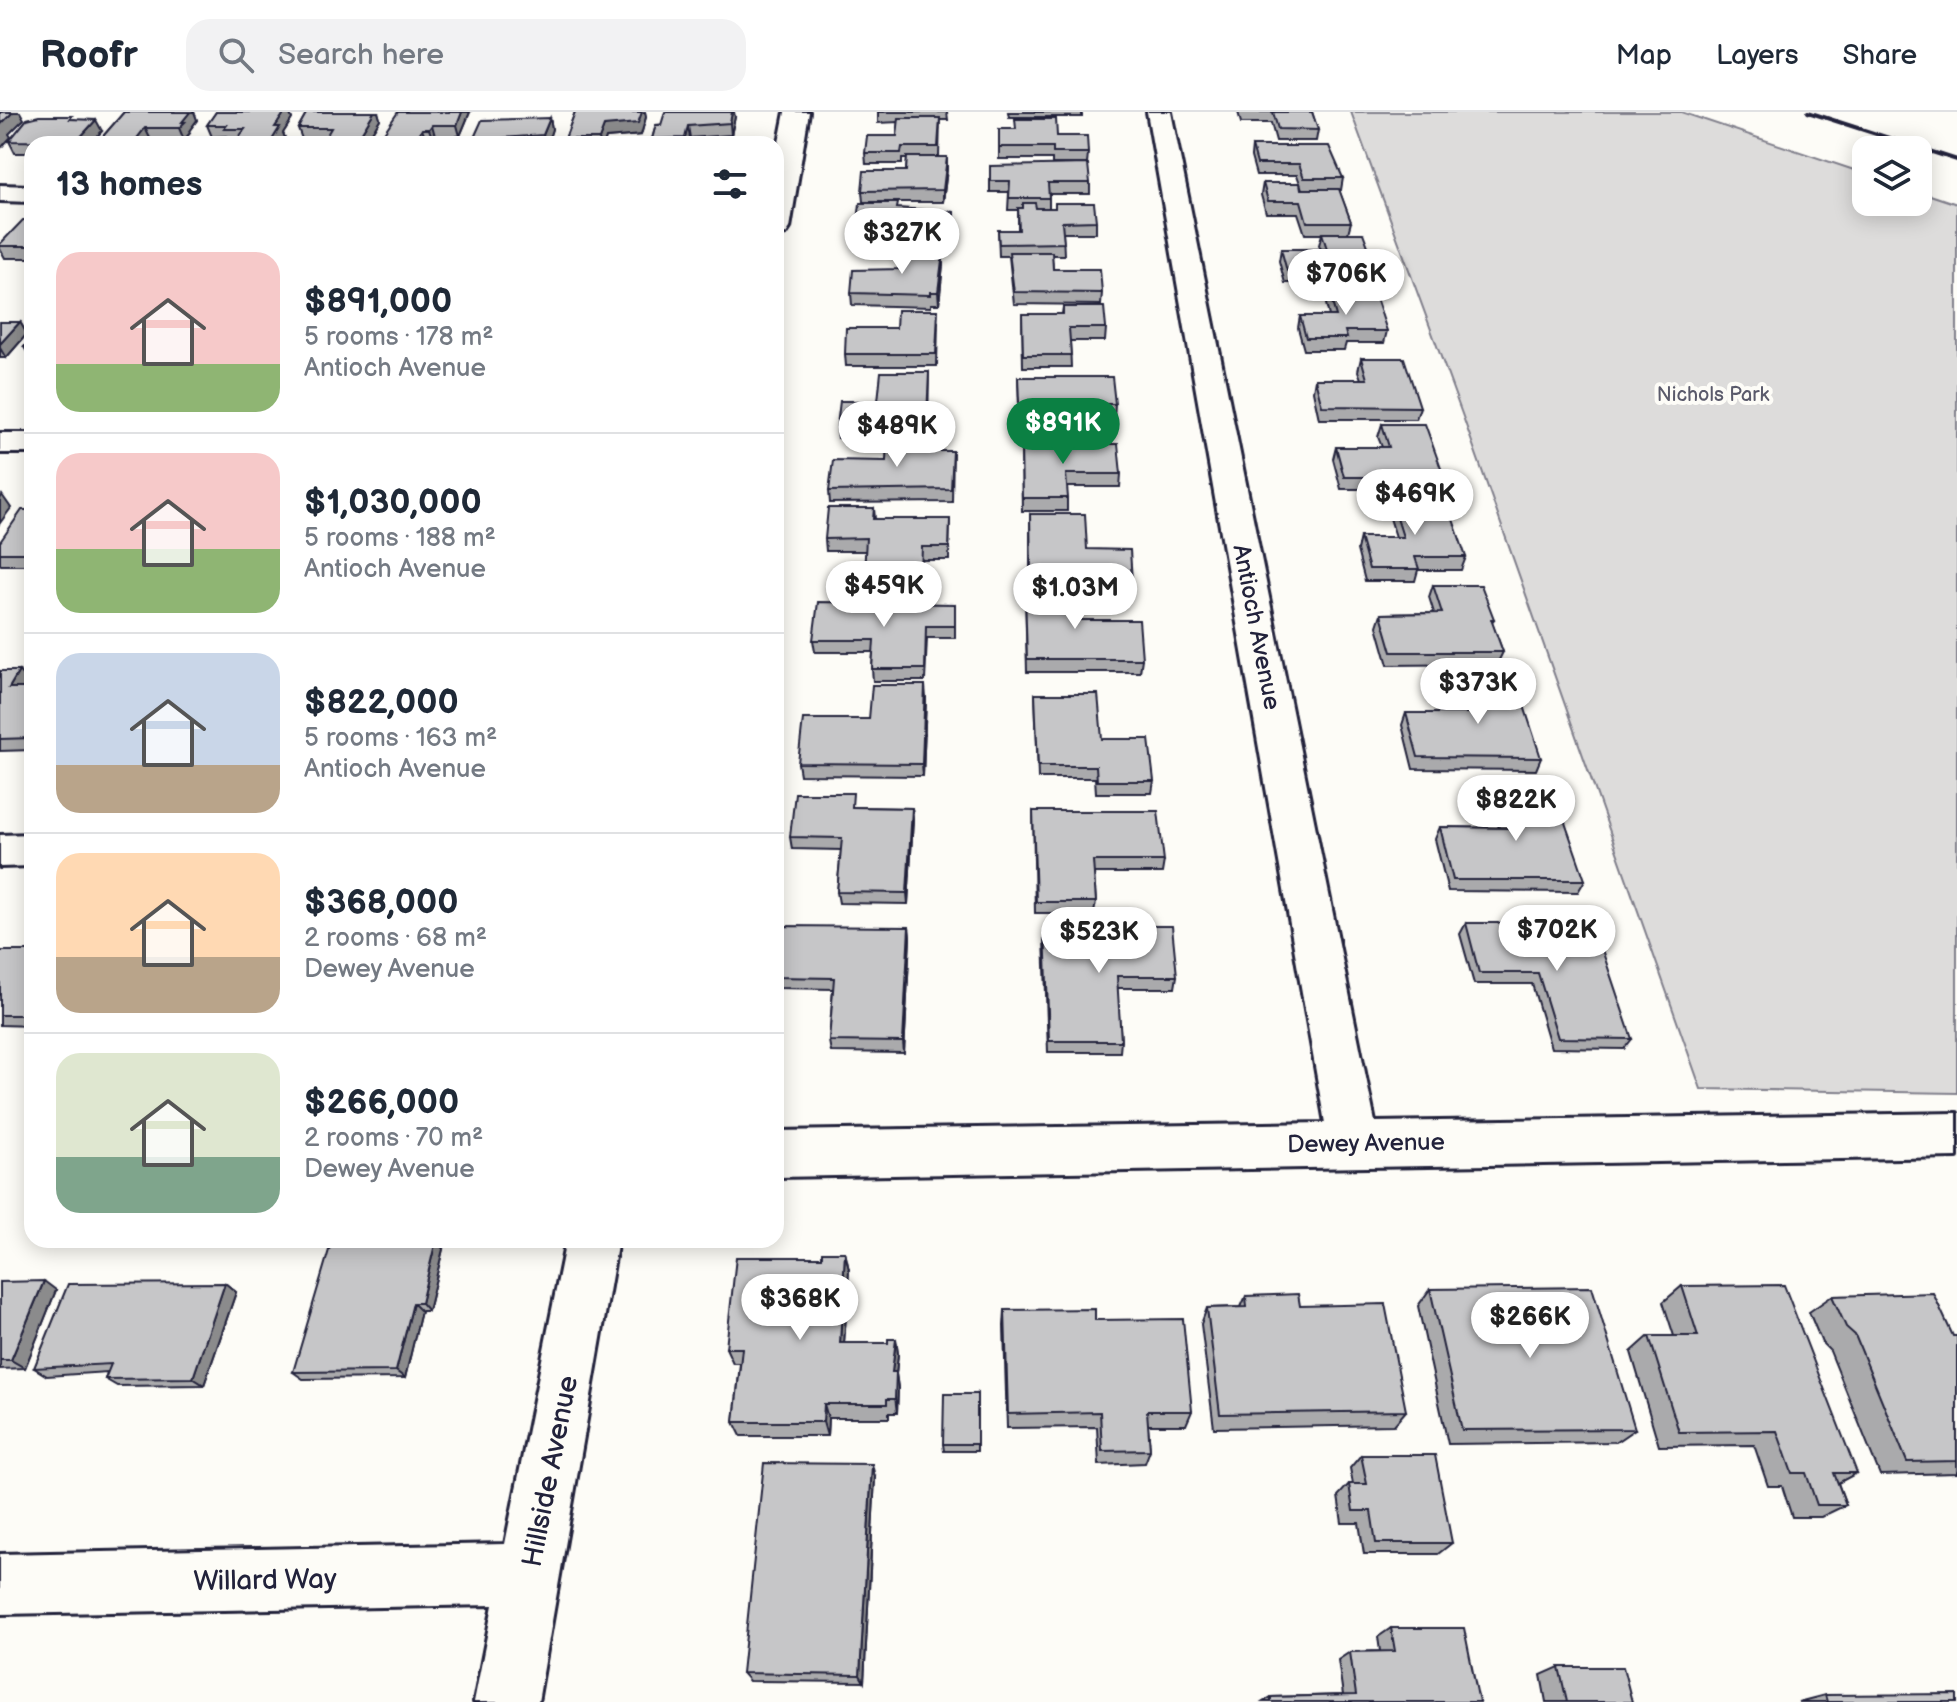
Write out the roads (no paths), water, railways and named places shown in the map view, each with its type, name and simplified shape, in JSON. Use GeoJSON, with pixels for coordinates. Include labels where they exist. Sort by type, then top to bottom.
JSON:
{"type":"FeatureCollection","features":[{"type":"Feature","properties":{"kind":"street"},"geometry":{"type":"LineString","coordinates":[[784,170],[797,112]]}},
{"type":"Feature","properties":{"kind":"street","name":"Antioch Avenue"},"geometry":{"type":"LineString","coordinates":[[1159,112],[1354,1143]]}},
{"type":"Feature","properties":{"kind":"street"},"geometry":{"type":"LineString","coordinates":[[0,193],[24,194]]}},
{"type":"Feature","properties":{"kind":"street"},"geometry":{"type":"LineString","coordinates":[[0,443],[24,443]]}},
{"type":"Feature","properties":{"kind":"street"},"geometry":{"type":"LineString","coordinates":[[0,851],[24,850]]}},
{"type":"Feature","properties":{"kind":"street","name":"Dewey Avenue"},"geometry":{"type":"LineString","coordinates":[[784,1154],[1957,1135]]}},
{"type":"Feature","properties":{"kind":"street","name":"Hillside Avenue"},"geometry":{"type":"LineString","coordinates":[[506,1702],[590,1248]]}},
{"type":"Feature","properties":{"kind":"street","name":"Willard Way"},"geometry":{"type":"LineString","coordinates":[[0,1584],[529,1574]]}},
{"type":"Feature","properties":{"kind":"railway"},"geometry":{"type":"LineString","coordinates":[[1808,112],[1957,160]]}},
{"type":"Feature","properties":{"kind":"park label","name":"Nichols Park"},"geometry":{"type":"Point","coordinates":[1713,394]}}]}
